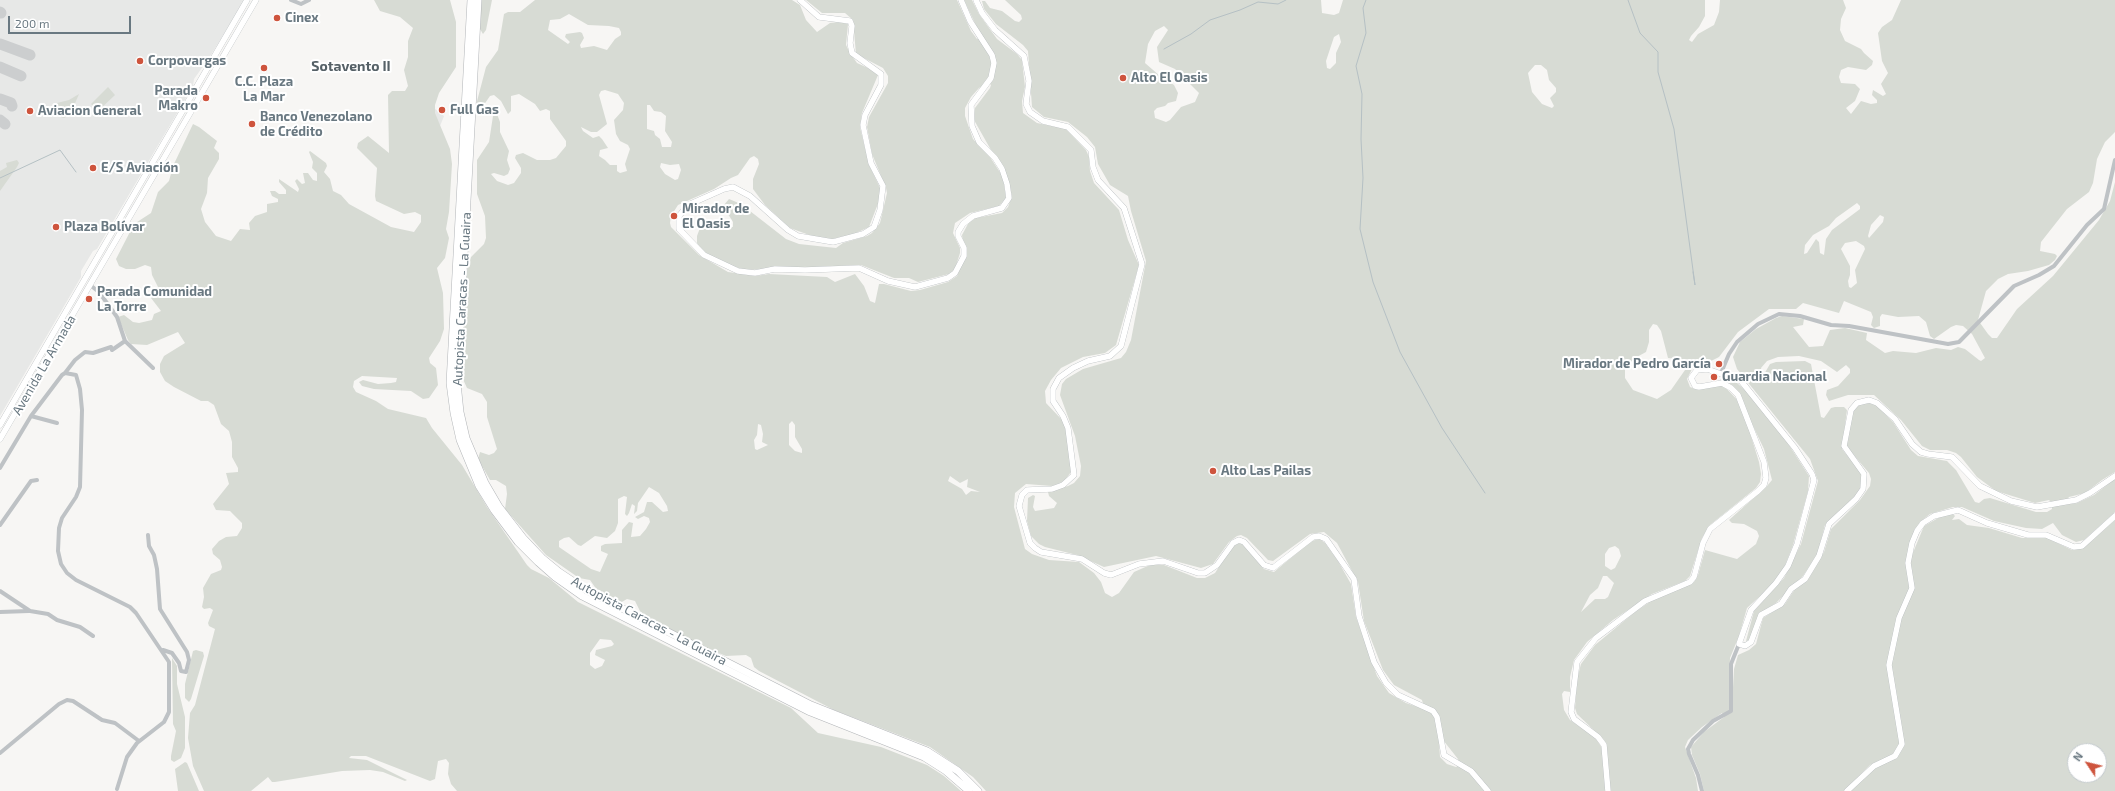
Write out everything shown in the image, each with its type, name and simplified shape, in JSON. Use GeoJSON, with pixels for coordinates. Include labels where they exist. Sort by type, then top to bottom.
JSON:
{"type":"FeatureCollection","features":[{"type":"Feature","properties":{"kind":"highway","name":"Autopista Caracas - La Guaira"},"geometry":{"type":"LineString","coordinates":[[470,0],[450,383],[454,413],[464,452],[480,486],[494,510],[518,542],[538,562],[555,577],[582,596],[794,705],[830,721],[924,757],[946,771],[969,791]]}},
{"type":"Feature","properties":{"kind":"highway","name":"Autopista Caracas - La Guaira"},"geometry":{"type":"LineString","coordinates":[[478,0],[457,383],[466,438],[485,483],[499,507],[519,533],[539,554],[559,572],[586,590],[811,705],[927,751],[958,771],[978,791]]}},
{"type":"Feature","properties":{"kind":"main road","name":"Avenida La Armada"},"geometry":{"type":"LineString","coordinates":[[0,425],[247,0]]}},
{"type":"Feature","properties":{"kind":"main road","name":"Avenida La Armada"},"geometry":{"type":"LineString","coordinates":[[0,439],[256,0]]}},
{"type":"Feature","properties":{"kind":"main road"},"geometry":{"type":"LineString","coordinates":[[800,0],[819,17],[850,21],[852,26],[850,43],[852,53],[882,74],[882,81],[865,115],[863,125],[871,163],[883,186],[880,210],[874,227],[863,234],[833,242],[798,236],[788,230],[750,196],[733,187],[724,189],[688,205],[679,216],[679,229],[704,255],[738,271],[755,273],[775,269],[805,270],[860,268],[888,281],[915,287],[948,278],[955,273],[961,264],[965,252],[958,236],[958,232],[963,224],[972,216],[1002,208],[1009,198],[1007,184],[1002,169],[995,158],[979,142],[972,126],[971,105],[991,78],[994,63],[992,55],[970,21],[961,0]]}},
{"type":"Feature","properties":{"kind":"main road"},"geometry":{"type":"LineString","coordinates":[[976,0],[982,12],[995,30],[1024,56],[1029,81],[1026,104],[1030,112],[1043,121],[1068,127],[1091,150],[1093,167],[1098,180],[1124,208],[1142,264],[1121,346],[1110,356],[1088,361],[1074,368],[1059,378],[1053,389],[1053,400],[1064,416],[1068,428],[1074,475],[1063,485],[1052,489],[1031,489],[1022,495],[1020,506],[1030,543],[1042,552],[1082,559],[1104,573],[1111,575],[1140,564],[1163,561],[1198,573],[1205,573],[1217,565],[1233,543],[1239,540],[1244,542],[1264,564],[1273,568],[1313,537],[1319,536],[1326,539],[1354,579],[1359,616],[1374,662],[1386,683],[1398,695],[1433,711],[1437,717],[1444,755],[1471,771],[1488,791]]}},
{"type":"Feature","properties":{"kind":"main road"},"geometry":{"type":"LineString","coordinates":[[1608,791],[1604,745],[1598,736],[1574,719],[1571,712],[1577,662],[1596,638],[1645,601],[1656,595],[1690,582],[1696,570],[1703,543],[1710,529],[1758,491],[1765,482],[1764,462],[1743,406],[1734,391],[1722,383],[1699,387],[1695,386],[1692,381],[1692,374],[1700,368],[1721,372],[1736,378],[1744,384],[1795,448],[1812,474],[1814,480],[1800,537],[1788,566],[1776,583],[1751,610],[1739,644],[1745,646],[1750,645],[1761,615],[1781,604],[1791,589],[1804,578],[1819,556],[1829,524],[1856,499],[1863,489],[1864,474],[1844,446],[1851,410],[1854,404],[1865,400],[1877,403],[1895,419],[1915,447],[1924,453],[1948,455],[1955,459],[1980,486],[2011,501],[2030,506],[2048,505],[2083,498],[2115,476]]}},
{"type":"Feature","properties":{"kind":"main road"},"geometry":{"type":"LineString","coordinates":[[1848,791],[1874,766],[1895,756],[1902,744],[1889,665],[1899,618],[1912,588],[1908,559],[1912,543],[1917,531],[1929,518],[1944,512],[1958,510],[1987,523],[2031,535],[2049,536],[2074,547],[2082,546],[2115,516]]}},
{"type":"Feature","properties":{"kind":"street"},"geometry":{"type":"LineString","coordinates":[[290,0],[301,4],[309,0]]}},
{"type":"Feature","properties":{"kind":"street"},"geometry":{"type":"LineString","coordinates":[[1721,372],[1729,354],[1740,339],[1758,324],[1779,314],[1800,316],[1831,325],[1855,326],[1948,344],[1957,343],[1963,339],[2014,286],[2039,275],[2054,266],[2086,225],[2104,209],[2115,160]]}},
{"type":"Feature","properties":{"kind":"street"},"geometry":{"type":"LineString","coordinates":[[90,285],[99,292],[117,317],[125,341],[153,368]]}},
{"type":"Feature","properties":{"kind":"street"},"geometry":{"type":"LineString","coordinates":[[0,468],[31,416],[75,360],[85,352],[93,353],[111,347],[112,350],[125,341]]}},
{"type":"Feature","properties":{"kind":"street"},"geometry":{"type":"LineString","coordinates":[[65,373],[76,376],[79,379],[82,412],[80,487],[76,497],[62,518],[59,528],[58,551],[61,564],[67,573],[76,580],[130,607],[163,650],[169,662],[169,712],[164,722],[139,741],[127,757],[117,789]]}},
{"type":"Feature","properties":{"kind":"street"},"geometry":{"type":"LineString","coordinates":[[31,416],[57,423]]}},
{"type":"Feature","properties":{"kind":"street"},"geometry":{"type":"LineString","coordinates":[[0,525],[31,481],[37,480]]}},
{"type":"Feature","properties":{"kind":"street"},"geometry":{"type":"LineString","coordinates":[[148,535],[149,546],[154,555],[157,569],[160,609],[186,652],[189,660],[186,672],[181,672],[179,663],[172,653],[163,650]]}},
{"type":"Feature","properties":{"kind":"street"},"geometry":{"type":"LineString","coordinates":[[0,591],[30,611]]}},
{"type":"Feature","properties":{"kind":"street"},"geometry":{"type":"LineString","coordinates":[[0,612],[30,611],[48,614],[57,620],[80,627],[92,636]]}},
{"type":"Feature","properties":{"kind":"street"},"geometry":{"type":"LineString","coordinates":[[1702,791],[1698,775],[1688,749],[1693,740],[1713,721],[1731,711],[1731,664],[1739,644]]}},
{"type":"Feature","properties":{"kind":"street"},"geometry":{"type":"LineString","coordinates":[[0,754],[59,704],[67,700],[73,701],[102,720],[115,723],[139,741]]}},
{"type":"Feature","properties":{"kind":"shaded area"},"geometry":{"type":"Polygon","coordinates":[[[0,0],[245,0],[209,58],[194,79],[193,86],[97,249],[93,251],[81,271],[81,277],[0,416],[0,0]]]}},
{"type":"Feature","properties":{"kind":"shaded area"},"geometry":{"type":"Polygon","coordinates":[[[374,0],[450,0],[456,22],[456,67],[439,93],[435,105],[435,113],[450,149],[452,164],[449,212],[446,229],[449,238],[445,258],[437,268],[443,293],[444,329],[440,341],[429,358],[430,363],[436,368],[438,385],[429,398],[423,399],[411,391],[374,389],[362,386],[359,382],[363,380],[378,384],[391,383],[396,382],[397,378],[362,376],[354,381],[353,387],[356,392],[376,401],[388,409],[426,418],[432,428],[462,465],[487,507],[527,565],[531,569],[549,578],[578,602],[791,708],[818,733],[881,747],[927,765],[944,776],[961,791],[457,791],[451,784],[448,774],[449,763],[446,759],[438,761],[435,779],[430,781],[366,756],[351,756],[349,758],[367,760],[407,780],[405,781],[383,772],[370,770],[342,771],[275,782],[272,782],[268,777],[251,791],[204,791],[193,766],[188,738],[190,713],[195,705],[215,629],[209,626],[208,623],[213,610],[210,608],[204,609],[202,607],[204,597],[203,588],[211,574],[221,570],[222,567],[220,560],[213,554],[212,549],[219,541],[226,537],[237,536],[242,528],[242,523],[230,511],[216,510],[213,504],[229,484],[226,473],[238,472],[238,468],[232,457],[232,442],[229,431],[221,424],[214,405],[208,401],[201,401],[174,387],[165,381],[160,372],[160,364],[164,356],[185,343],[178,332],[147,345],[131,344],[128,340],[118,317],[124,315],[133,322],[139,323],[152,320],[154,314],[161,311],[151,298],[160,291],[152,275],[151,267],[145,265],[135,269],[126,269],[119,266],[116,259],[134,224],[151,213],[158,192],[169,181],[173,166],[193,124],[217,141],[214,148],[219,153],[219,159],[208,178],[207,193],[201,209],[205,222],[216,236],[231,241],[240,229],[250,230],[249,223],[255,216],[267,212],[267,204],[278,202],[278,199],[272,196],[270,191],[275,191],[279,194],[286,194],[286,190],[279,182],[279,179],[298,192],[299,189],[295,181],[297,179],[302,184],[305,183],[303,173],[308,173],[313,180],[317,181],[317,173],[312,168],[313,162],[309,152],[310,151],[326,163],[327,166],[324,172],[330,179],[333,191],[341,195],[349,204],[391,227],[414,232],[421,222],[421,215],[415,212],[404,214],[376,201],[377,168],[357,148],[358,143],[368,136],[389,153],[388,95],[392,91],[405,91],[408,86],[404,70],[408,57],[408,41],[413,28],[400,17],[380,11],[374,0]],[[600,639],[590,653],[590,665],[595,669],[602,666],[605,660],[595,655],[596,650],[612,646],[614,644],[611,640],[600,639]]]}},
{"type":"Feature","properties":{"kind":"shaded area"},"geometry":{"type":"Polygon","coordinates":[[[481,0],[492,0],[486,30],[483,34],[480,29],[481,0]]]}},
{"type":"Feature","properties":{"kind":"shaded area"},"geometry":{"type":"Polygon","coordinates":[[[535,0],[792,0],[800,5],[806,20],[817,32],[830,23],[839,22],[848,24],[846,45],[850,53],[857,63],[878,75],[862,113],[860,127],[869,165],[881,190],[879,201],[869,227],[854,234],[832,239],[812,236],[790,228],[765,205],[753,189],[753,179],[759,164],[758,159],[754,156],[750,158],[738,175],[714,189],[678,205],[671,216],[670,223],[671,227],[699,255],[728,272],[755,276],[769,274],[827,277],[835,282],[855,274],[864,286],[870,301],[875,303],[879,284],[911,291],[948,282],[957,276],[965,257],[962,235],[969,222],[976,218],[1002,213],[1008,207],[1012,196],[1008,180],[974,120],[975,108],[990,88],[991,85],[989,83],[979,88],[971,97],[965,108],[965,116],[973,139],[990,157],[1003,177],[1006,198],[999,206],[970,213],[955,223],[953,233],[960,248],[960,253],[955,269],[949,274],[918,282],[909,278],[894,278],[861,265],[746,270],[727,265],[701,250],[697,243],[697,236],[700,228],[705,223],[721,224],[733,227],[733,222],[723,206],[729,199],[741,204],[786,239],[799,244],[836,248],[843,243],[867,236],[872,233],[880,223],[887,193],[872,154],[867,127],[869,117],[888,83],[888,76],[883,68],[856,54],[853,20],[845,13],[822,13],[806,0],[957,0],[971,31],[977,39],[979,38],[980,34],[964,0],[972,0],[979,14],[997,39],[1017,54],[1022,60],[1025,87],[1022,101],[1023,113],[1037,123],[1066,129],[1086,150],[1089,157],[1090,171],[1094,183],[1119,210],[1128,240],[1139,265],[1116,345],[1105,353],[1083,357],[1061,368],[1051,380],[1045,391],[1046,403],[1064,422],[1066,428],[1071,472],[1065,480],[1059,484],[1052,486],[1026,484],[1015,493],[1014,507],[1025,549],[1032,554],[1049,560],[1079,562],[1094,573],[1101,582],[1105,593],[1112,597],[1119,593],[1134,572],[1150,565],[1164,565],[1197,578],[1205,578],[1215,573],[1232,547],[1238,543],[1244,544],[1250,550],[1264,569],[1274,572],[1311,541],[1320,539],[1325,543],[1338,561],[1351,584],[1356,617],[1377,676],[1389,693],[1406,703],[1418,707],[1423,704],[1422,700],[1394,685],[1383,670],[1364,621],[1358,582],[1337,543],[1324,532],[1310,534],[1273,561],[1268,560],[1247,538],[1241,535],[1237,536],[1229,542],[1213,564],[1201,568],[1156,556],[1104,567],[1077,555],[1045,547],[1039,544],[1031,536],[1027,521],[1028,498],[1033,495],[1035,496],[1033,507],[1035,511],[1054,508],[1057,503],[1049,496],[1048,492],[1074,483],[1080,476],[1081,466],[1075,436],[1060,395],[1062,384],[1066,379],[1083,369],[1121,358],[1126,352],[1131,340],[1146,261],[1128,196],[1110,185],[1098,164],[1095,147],[1087,137],[1068,122],[1044,117],[1032,107],[1028,51],[1023,45],[996,24],[984,9],[982,1],[985,1],[990,8],[1002,11],[1015,21],[1019,22],[1022,19],[1021,15],[1005,0],[1321,0],[1322,13],[1334,15],[1339,13],[1343,0],[1705,0],[1705,16],[1689,40],[1692,42],[1698,34],[1714,25],[1719,12],[1720,0],[1843,0],[1846,8],[1841,19],[1840,30],[1845,41],[1861,49],[1873,61],[1872,65],[1866,70],[1848,67],[1841,70],[1839,77],[1841,83],[1855,84],[1860,89],[1855,101],[1846,108],[1851,114],[1861,101],[1871,104],[1877,103],[1877,100],[1872,95],[1873,90],[1883,96],[1886,94],[1881,84],[1888,73],[1882,61],[1878,33],[1882,27],[1892,20],[1901,0],[2115,0],[2115,132],[2105,142],[2097,159],[2093,183],[2089,192],[2067,209],[2041,242],[2040,251],[2055,254],[2057,256],[2055,260],[2049,265],[2028,271],[2008,274],[1998,279],[1986,291],[1978,320],[1992,338],[1997,338],[2017,309],[2053,276],[2099,220],[2110,201],[2115,182],[2115,472],[2085,493],[2069,497],[2067,500],[2068,504],[2077,503],[2094,495],[2115,479],[2115,512],[2084,540],[2076,542],[2062,535],[2053,523],[2042,529],[2026,528],[1994,521],[1962,507],[1953,507],[1930,514],[1920,522],[1911,538],[1908,553],[1912,555],[1924,526],[1940,517],[1953,514],[1955,516],[1952,520],[1959,519],[1967,525],[1989,528],[2022,538],[2047,538],[2072,550],[2082,548],[2088,544],[2115,520],[2115,791],[1851,791],[1883,759],[1870,765],[1844,791],[1704,791],[1700,774],[1692,755],[1691,747],[1704,732],[1724,717],[1722,713],[1702,727],[1688,740],[1685,747],[1696,778],[1698,791],[986,791],[973,777],[930,747],[834,710],[759,671],[754,667],[751,658],[746,655],[726,656],[699,645],[642,615],[635,601],[627,599],[620,603],[597,590],[590,580],[579,578],[546,555],[505,509],[507,494],[506,486],[496,480],[490,480],[478,459],[480,452],[489,455],[494,453],[497,449],[487,417],[487,402],[482,394],[467,388],[462,377],[465,285],[469,259],[484,244],[486,238],[485,216],[477,194],[477,160],[489,142],[493,116],[497,114],[500,122],[500,132],[509,151],[507,160],[510,169],[508,174],[504,176],[494,173],[491,174],[497,181],[508,185],[514,183],[521,173],[521,168],[515,158],[516,155],[523,153],[537,160],[550,160],[556,158],[566,146],[566,141],[550,119],[550,111],[546,109],[540,111],[535,104],[519,94],[511,96],[511,111],[508,114],[501,101],[494,95],[490,96],[481,109],[479,110],[476,105],[486,67],[498,50],[504,14],[508,12],[520,12],[535,0]],[[569,14],[560,19],[550,20],[548,30],[568,44],[570,42],[565,37],[566,34],[582,33],[584,38],[580,45],[581,48],[594,46],[607,50],[615,39],[621,35],[619,28],[588,25],[569,14]],[[1164,26],[1155,31],[1148,44],[1145,63],[1160,76],[1174,85],[1178,93],[1176,101],[1157,108],[1154,111],[1155,118],[1166,122],[1170,120],[1181,107],[1195,102],[1199,93],[1175,69],[1159,62],[1157,47],[1168,30],[1164,26]],[[1339,34],[1334,37],[1326,61],[1327,68],[1330,69],[1336,63],[1336,53],[1341,42],[1339,34]],[[1535,65],[1528,73],[1532,92],[1542,104],[1552,108],[1554,106],[1550,98],[1556,92],[1556,88],[1549,80],[1547,70],[1541,65],[1535,65]],[[605,90],[601,91],[599,95],[607,124],[597,132],[591,132],[581,127],[583,131],[593,138],[599,136],[608,148],[600,150],[599,156],[610,165],[617,165],[617,171],[620,173],[627,171],[625,164],[630,149],[628,145],[620,141],[616,134],[614,120],[623,110],[624,103],[618,94],[605,90]],[[647,105],[647,129],[654,131],[655,135],[660,139],[662,147],[671,147],[672,142],[665,131],[666,116],[661,112],[654,111],[650,105],[647,105]],[[661,163],[660,167],[665,174],[675,180],[678,179],[681,170],[679,164],[670,165],[661,163]],[[1857,203],[1836,218],[1829,226],[1813,235],[1805,245],[1804,254],[1807,253],[1816,239],[1819,242],[1820,253],[1824,255],[1826,239],[1832,230],[1860,209],[1860,206],[1857,203]],[[1880,215],[1871,225],[1868,236],[1869,238],[1883,222],[1884,217],[1880,215]],[[1856,241],[1845,243],[1841,249],[1850,266],[1848,281],[1849,287],[1851,288],[1857,283],[1855,270],[1865,249],[1864,246],[1856,241]],[[1844,301],[1839,313],[1803,303],[1796,309],[1769,309],[1738,332],[1719,357],[1709,362],[1668,358],[1661,331],[1657,325],[1653,324],[1649,330],[1649,342],[1646,352],[1635,358],[1625,368],[1625,378],[1633,390],[1657,399],[1671,390],[1685,370],[1693,367],[1687,379],[1690,387],[1698,390],[1719,385],[1725,387],[1746,409],[1742,398],[1720,379],[1731,379],[1748,393],[1787,442],[1809,476],[1808,491],[1793,545],[1784,568],[1773,584],[1747,608],[1739,636],[1730,658],[1729,688],[1733,687],[1734,669],[1738,655],[1749,650],[1756,644],[1763,618],[1785,604],[1795,589],[1808,579],[1824,552],[1831,529],[1860,500],[1870,486],[1871,479],[1869,473],[1846,446],[1852,412],[1860,404],[1870,403],[1877,406],[1893,422],[1911,450],[1918,456],[1947,461],[1956,470],[1975,502],[1979,503],[1984,499],[1990,498],[2036,512],[2047,512],[2052,509],[2052,503],[2049,500],[2035,503],[1996,491],[1977,477],[1956,453],[1947,450],[1930,450],[1922,446],[1901,420],[1874,395],[1848,395],[1829,401],[1826,395],[1827,390],[1838,386],[1850,373],[1850,369],[1846,365],[1837,372],[1821,361],[1799,356],[1778,357],[1767,361],[1761,368],[1763,376],[1770,364],[1776,362],[1805,361],[1811,364],[1821,417],[1824,418],[1831,408],[1844,407],[1847,410],[1842,449],[1862,474],[1863,485],[1855,496],[1825,525],[1817,555],[1803,576],[1776,603],[1760,613],[1750,640],[1746,641],[1754,611],[1784,578],[1801,544],[1818,481],[1810,459],[1737,369],[1733,357],[1740,342],[1756,329],[1782,316],[1804,319],[1803,325],[1793,327],[1809,347],[1823,346],[1830,330],[1845,328],[1867,333],[1866,340],[1885,353],[1893,351],[1916,353],[1936,348],[1951,350],[1958,347],[1965,349],[1981,361],[1985,358],[1972,334],[1963,326],[1956,325],[1951,327],[1934,339],[1930,336],[1926,322],[1919,316],[1898,317],[1882,314],[1880,317],[1880,326],[1874,328],[1871,325],[1873,317],[1871,312],[1844,301]],[[792,421],[789,424],[789,445],[795,451],[802,453],[802,449],[795,437],[795,425],[792,421]],[[758,424],[757,435],[754,440],[755,449],[757,450],[768,445],[762,442],[763,434],[761,425],[758,424]],[[1753,426],[1750,433],[1761,474],[1760,482],[1756,488],[1710,525],[1702,538],[1690,576],[1685,581],[1652,594],[1613,620],[1587,642],[1574,660],[1570,677],[1570,692],[1564,691],[1562,694],[1564,710],[1570,720],[1596,738],[1603,750],[1606,750],[1607,747],[1604,740],[1577,714],[1575,708],[1577,679],[1581,664],[1595,645],[1635,612],[1654,599],[1694,582],[1698,575],[1705,550],[1737,559],[1756,544],[1759,536],[1757,531],[1744,524],[1732,523],[1729,520],[1772,480],[1764,449],[1753,426]],[[950,476],[948,481],[962,489],[966,495],[971,491],[980,492],[967,487],[968,479],[960,483],[950,476]],[[649,487],[638,503],[637,511],[634,514],[635,506],[632,504],[627,516],[625,514],[627,497],[624,496],[618,499],[618,523],[615,531],[607,538],[595,536],[581,546],[569,537],[559,541],[559,547],[591,569],[600,572],[608,554],[601,551],[601,546],[605,544],[622,543],[622,530],[629,522],[633,523],[631,537],[640,536],[646,529],[650,522],[649,518],[644,516],[638,519],[635,517],[644,512],[647,502],[652,502],[663,512],[668,511],[667,506],[659,493],[649,487]],[[1615,546],[1609,548],[1605,554],[1605,566],[1611,570],[1615,568],[1621,556],[1619,549],[1615,546]],[[1603,576],[1598,588],[1590,595],[1581,612],[1595,599],[1605,599],[1608,597],[1614,583],[1607,576],[1603,576]],[[1443,740],[1439,742],[1440,757],[1447,764],[1456,767],[1459,765],[1458,759],[1443,740]]]}},
{"type":"Feature","properties":{"kind":"shaded area"},"geometry":{"type":"Polygon","coordinates":[[[108,87],[115,95],[98,111],[91,104],[108,87]]]}},
{"type":"Feature","properties":{"kind":"shaded area"},"geometry":{"type":"Polygon","coordinates":[[[79,94],[70,115],[64,118],[57,116],[54,109],[57,103],[69,100],[79,94]]]}},
{"type":"Feature","properties":{"kind":"shaded area"},"geometry":{"type":"Polygon","coordinates":[[[430,105],[444,116],[440,126],[430,105]]]}},
{"type":"Feature","properties":{"kind":"shaded area"},"geometry":{"type":"Polygon","coordinates":[[[17,160],[19,163],[17,167],[0,191],[0,171],[7,167],[6,163],[17,160]]]}},
{"type":"Feature","properties":{"kind":"shaded area"},"geometry":{"type":"Polygon","coordinates":[[[196,650],[203,652],[204,656],[189,702],[185,698],[185,684],[193,651],[196,650]]]}},
{"type":"Feature","properties":{"kind":"shaded area"},"geometry":{"type":"Polygon","coordinates":[[[172,658],[177,666],[177,684],[185,717],[185,748],[181,758],[174,762],[171,760],[176,731],[173,724],[172,658]]]}},
{"type":"Feature","properties":{"kind":"shaded area"},"geometry":{"type":"Polygon","coordinates":[[[185,762],[187,763],[199,791],[178,791],[175,769],[185,762]]]}},
{"type":"Feature","properties":{"kind":"waterway"},"geometry":{"type":"LineString","coordinates":[[1164,49],[1191,34],[1210,20],[1258,2],[1278,4],[1286,0]]}},
{"type":"Feature","properties":{"kind":"waterway"},"geometry":{"type":"LineString","coordinates":[[1366,0],[1363,8],[1366,33],[1356,66],[1362,94],[1361,139],[1363,178],[1360,229],[1373,282],[1400,352],[1442,428],[1485,493]]}},
{"type":"Feature","properties":{"kind":"waterway"},"geometry":{"type":"LineString","coordinates":[[1628,0],[1640,33],[1658,52],[1658,72],[1674,129],[1695,285],[1693,272]]}},
{"type":"Feature","properties":{"kind":"waterway"},"geometry":{"type":"LineString","coordinates":[[0,178],[60,150],[76,172]]}},
{"type":"Feature","properties":{"kind":"taxiway"},"geometry":{"type":"LineString","coordinates":[[0,44],[30,55]]}},
{"type":"Feature","properties":{"kind":"taxiway"},"geometry":{"type":"LineString","coordinates":[[0,67],[21,76]]}},
{"type":"Feature","properties":{"kind":"taxiway"},"geometry":{"type":"LineString","coordinates":[[0,99],[11,103],[12,106]]}},
{"type":"Feature","properties":{"kind":"taxiway"},"geometry":{"type":"LineString","coordinates":[[0,120],[5,124]]}},
{"type":"Feature","properties":{"kind":"place","name":"Cinex"},"geometry":{"type":"Point","coordinates":[277,18]}},
{"type":"Feature","properties":{"kind":"place","name":"Corpovargas"},"geometry":{"type":"Point","coordinates":[140,61]}},
{"type":"Feature","properties":{"kind":"place","name":"C.C. Plaza La Mar"},"geometry":{"type":"Point","coordinates":[264,68]}},
{"type":"Feature","properties":{"kind":"place","name":"Alto El Oasis"},"geometry":{"type":"Point","coordinates":[1123,78]}},
{"type":"Feature","properties":{"kind":"place","name":"Parada Makro"},"geometry":{"type":"Point","coordinates":[206,98]}},
{"type":"Feature","properties":{"kind":"place","name":"Full Gas"},"geometry":{"type":"Point","coordinates":[442,110]}},
{"type":"Feature","properties":{"kind":"place","name":"Aviacion General"},"geometry":{"type":"Point","coordinates":[30,111]}},
{"type":"Feature","properties":{"kind":"place","name":"Banco Venezolano de Crédito"},"geometry":{"type":"Point","coordinates":[252,124]}},
{"type":"Feature","properties":{"kind":"place","name":"E/S Aviación"},"geometry":{"type":"Point","coordinates":[93,168]}},
{"type":"Feature","properties":{"kind":"place","name":"Mirador de El Oasis"},"geometry":{"type":"Point","coordinates":[674,216]}},
{"type":"Feature","properties":{"kind":"place","name":"Plaza Bolívar"},"geometry":{"type":"Point","coordinates":[56,227]}},
{"type":"Feature","properties":{"kind":"place","name":"Parada Comunidad La Torre"},"geometry":{"type":"Point","coordinates":[89,299]}},
{"type":"Feature","properties":{"kind":"place","name":"Mirador de Pedro García"},"geometry":{"type":"Point","coordinates":[1719,364]}},
{"type":"Feature","properties":{"kind":"place","name":"Guardia Nacional"},"geometry":{"type":"Point","coordinates":[1714,377]}},
{"type":"Feature","properties":{"kind":"place","name":"Alto Las Pailas"},"geometry":{"type":"Point","coordinates":[1213,471]}},
{"type":"Feature","properties":{"kind":"district","name":"Sotavento II"},"geometry":{"type":"Point","coordinates":[351,66]}}]}
